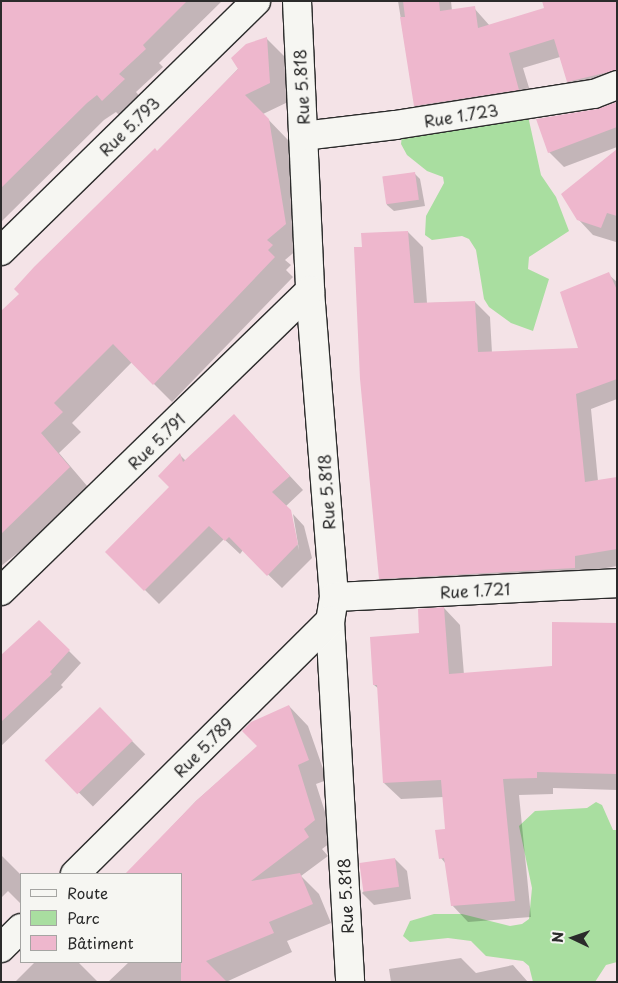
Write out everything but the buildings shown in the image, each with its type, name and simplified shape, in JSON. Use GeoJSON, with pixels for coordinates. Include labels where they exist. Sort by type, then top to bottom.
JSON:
{"type":"FeatureCollection","features":[{"type":"Feature","properties":{"kind":"street","name":"Rue 5.793"},"geometry":{"type":"LineString","coordinates":[[1,251],[256,1]]}},
{"type":"Feature","properties":{"kind":"street","name":"Rue 5.818"},"geometry":{"type":"LineString","coordinates":[[297,1],[310,291],[332,609],[350,982]]}},
{"type":"Feature","properties":{"kind":"street","name":"Rue 1.723"},"geometry":{"type":"LineString","coordinates":[[303,136],[594,94],[617,85]]}},
{"type":"Feature","properties":{"kind":"street","name":"Rue 5.791"},"geometry":{"type":"LineString","coordinates":[[1,591],[310,291]]}},
{"type":"Feature","properties":{"kind":"street","name":"Rue 1.721"},"geometry":{"type":"LineString","coordinates":[[332,609],[617,583]]}},
{"type":"Feature","properties":{"kind":"street","name":"Rue 5.789"},"geometry":{"type":"LineString","coordinates":[[76,873],[332,609]]}},
{"type":"Feature","properties":{"kind":"street"},"geometry":{"type":"LineString","coordinates":[[1,948],[20,929]]}},
{"type":"Feature","properties":{"kind":"green space"},"geometry":{"type":"Polygon","coordinates":[[[528,116],[541,175],[556,197],[569,231],[529,257],[528,269],[549,279],[533,331],[511,323],[489,307],[484,299],[476,250],[469,239],[462,236],[432,240],[425,235],[426,216],[444,183],[443,177],[427,171],[407,155],[401,144],[402,136],[528,116]]]}},
{"type":"Feature","properties":{"kind":"green space"},"geometry":{"type":"Polygon","coordinates":[[[596,802],[602,805],[613,830],[617,830],[617,962],[606,965],[595,982],[533,982],[529,966],[523,961],[486,956],[471,941],[448,938],[410,942],[403,936],[410,921],[434,914],[462,914],[510,926],[522,924],[529,919],[532,888],[519,826],[535,811],[587,808],[596,802]]]}}]}
